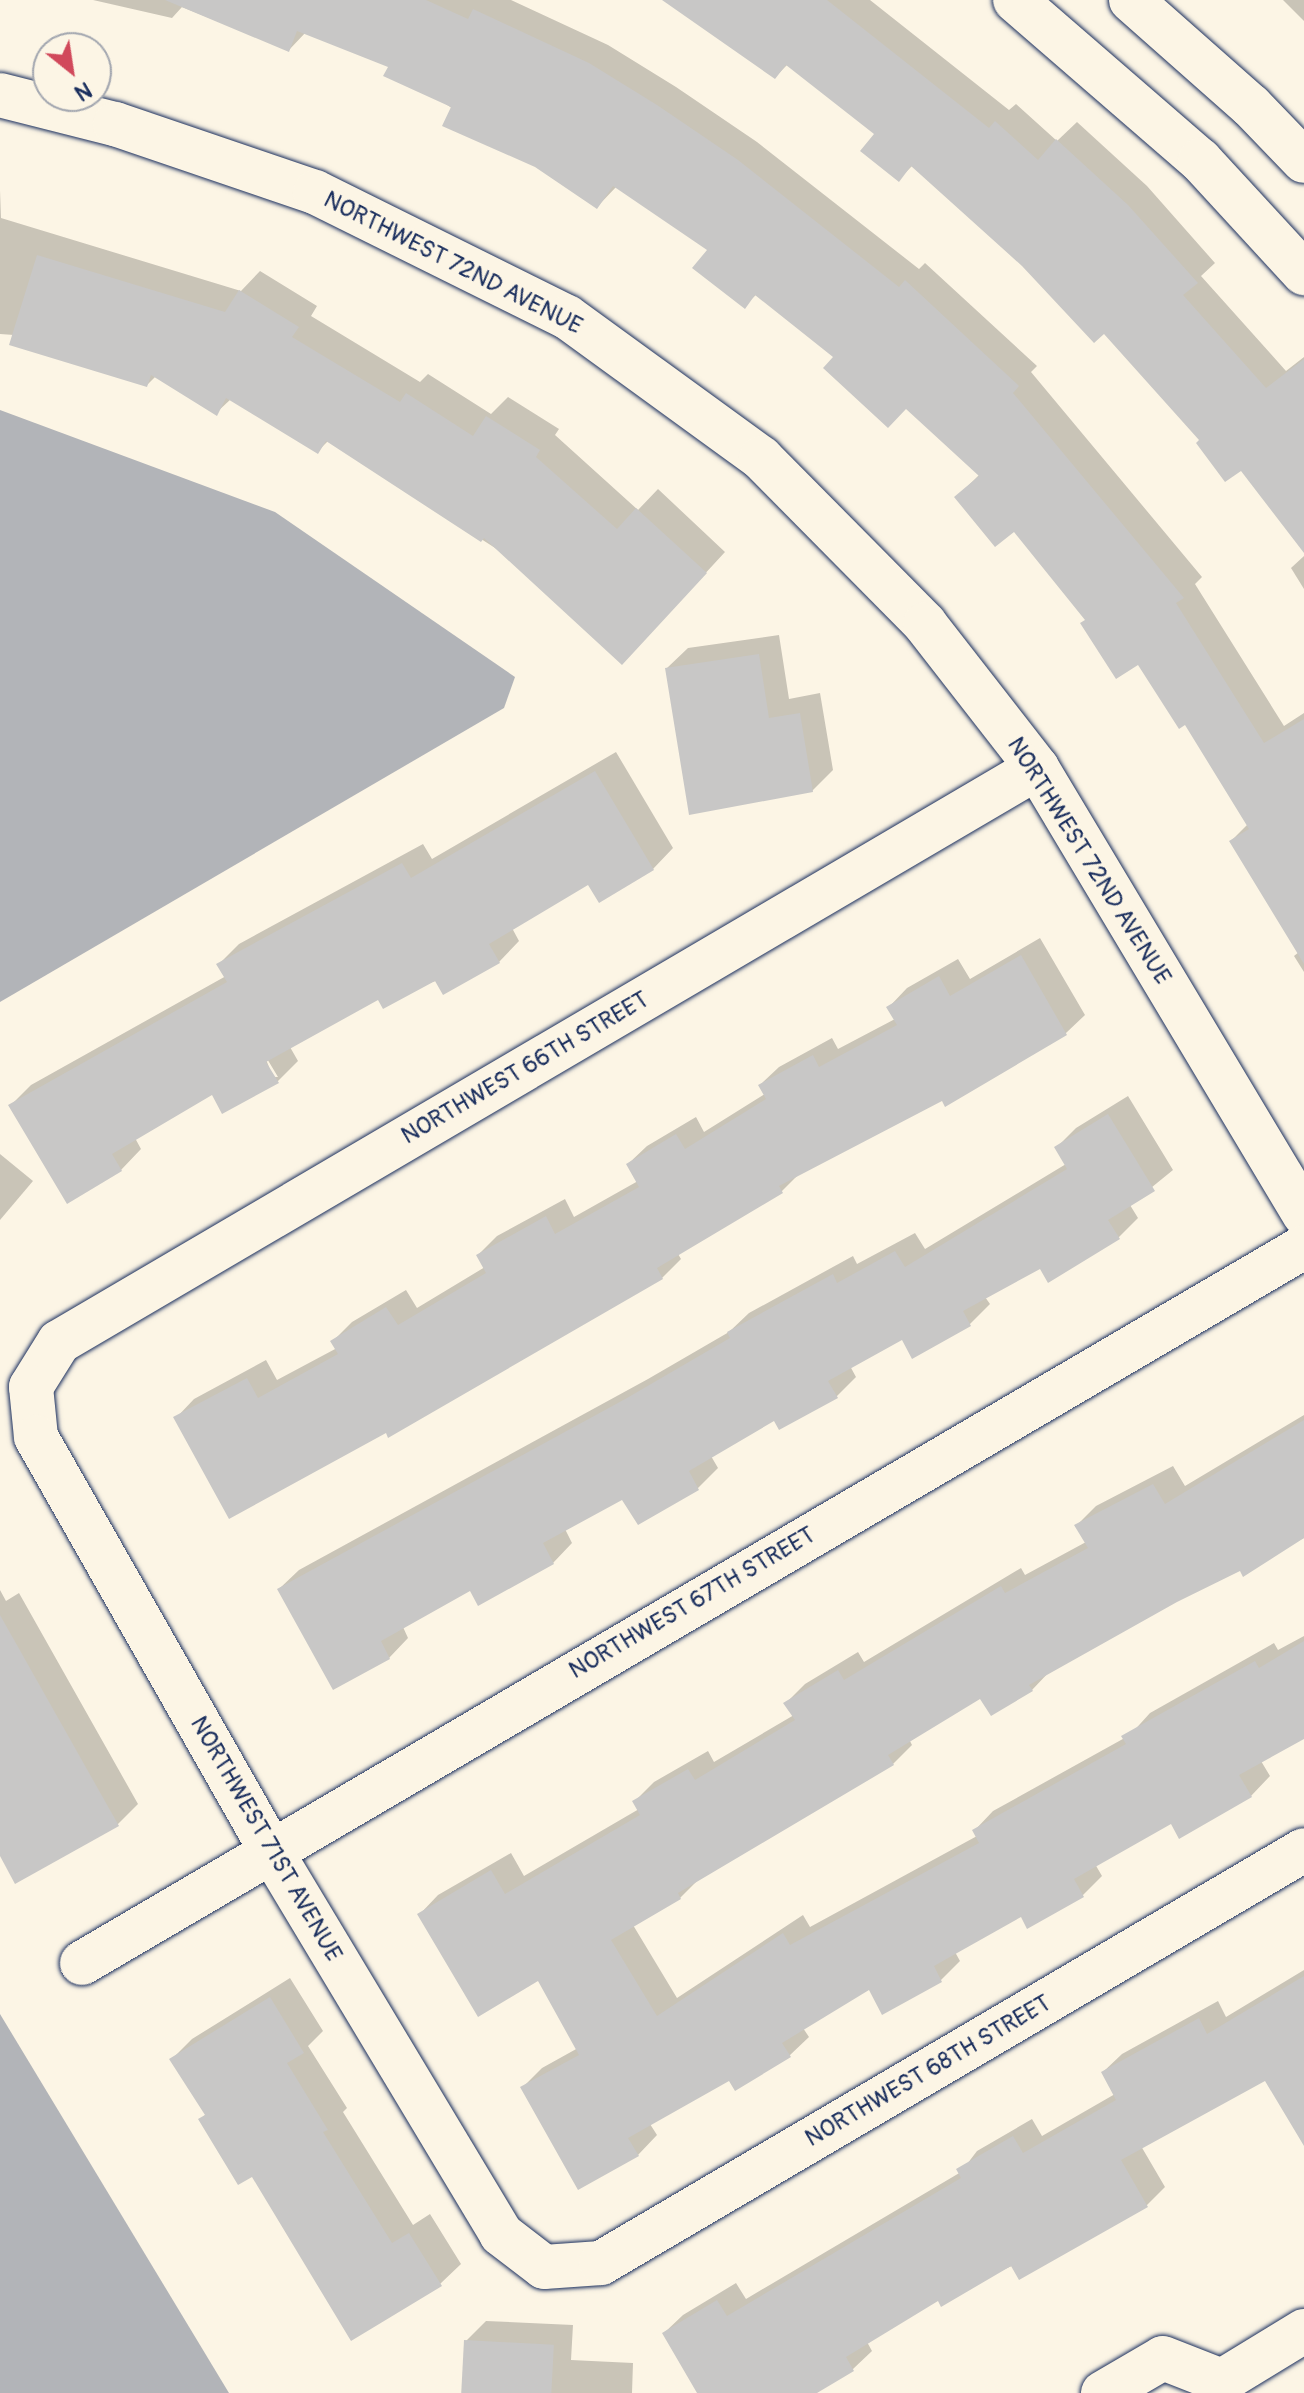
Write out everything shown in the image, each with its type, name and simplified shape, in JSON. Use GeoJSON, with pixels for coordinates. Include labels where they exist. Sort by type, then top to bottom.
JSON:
{"type":"FeatureCollection","features":[{"type":"Feature","properties":{"kind":"street"},"geometry":{"type":"LineString","coordinates":[[1015,0],[1200,160],[1304,273]]}},
{"type":"Feature","properties":{"kind":"street"},"geometry":{"type":"LineString","coordinates":[[1131,0],[1251,106],[1304,161]]}},
{"type":"Feature","properties":{"kind":"street","name":"NORTHWEST 72ND AVENUE"},"geometry":{"type":"LineString","coordinates":[[0,95],[115,124],[315,192],[567,317],[761,458],[925,624],[1037,768],[1304,1214]]}},
{"type":"Feature","properties":{"kind":"street","name":"NORTHWEST 66TH STREET"},"geometry":{"type":"LineString","coordinates":[[31,1387],[59,1342],[1037,768]]}},
{"type":"Feature","properties":{"kind":"street","name":"NORTHWEST 67TH STREET"},"geometry":{"type":"LineString","coordinates":[[82,1963],[270,1849],[1304,1247]]}},
{"type":"Feature","properties":{"kind":"street","name":"NORTHWEST 71ST AVENUE"},"geometry":{"type":"LineString","coordinates":[[31,1387],[36,1437],[270,1849],[501,2234],[544,2267]]}},
{"type":"Feature","properties":{"kind":"street","name":"NORTHWEST 68TH STREET"},"geometry":{"type":"LineString","coordinates":[[544,2267],[601,2263],[1304,1850]]}},
{"type":"Feature","properties":{"kind":"street"},"geometry":{"type":"LineString","coordinates":[[1103,2393],[1163,2358],[1219,2387],[1304,2331]]}},
{"type":"Feature","properties":{"kind":"shaded area"},"geometry":{"type":"Polygon","coordinates":[[[0,410],[275,512],[515,677],[504,708],[0,1002],[0,410]]]}},
{"type":"Feature","properties":{"kind":"shaded area"},"geometry":{"type":"Polygon","coordinates":[[[0,2014],[229,2393],[0,2393],[0,2014]]]}},
{"type":"Feature","properties":{"kind":"building"},"geometry":{"type":"Polygon","coordinates":[[[165,0],[426,0],[468,19],[473,9],[589,63],[657,105],[738,160],[899,287],[905,280],[1019,386],[1013,393],[1184,598],[1176,603],[1264,743],[1304,719],[1304,964],[1229,841],[1249,829],[1185,725],[1179,729],[1138,665],[1116,679],[1080,623],[1085,620],[1014,532],[995,547],[954,497],[979,476],[906,409],[888,428],[823,368],[833,357],[755,295],[745,309],[692,268],[707,250],[613,186],[597,209],[535,167],[442,126],[451,107],[383,76],[388,67],[297,31],[289,52],[165,0]]]}},
{"type":"Feature","properties":{"kind":"building"},"geometry":{"type":"Polygon","coordinates":[[[662,0],[827,0],[989,128],[995,121],[1038,160],[1056,139],[1128,205],[1198,283],[1183,295],[1266,388],[1304,359],[1304,553],[1241,471],[1225,482],[1196,443],[1199,440],[1104,334],[1094,343],[1022,266],[911,166],[899,182],[860,151],[874,134],[786,65],[775,79],[662,0]]]}},
{"type":"Feature","properties":{"kind":"building"},"geometry":{"type":"Polygon","coordinates":[[[37,255],[225,312],[239,290],[299,327],[292,337],[400,402],[406,393],[473,436],[486,416],[540,450],[536,457],[617,529],[636,508],[707,573],[622,665],[484,538],[481,542],[326,441],[318,454],[226,398],[217,416],[151,375],[147,387],[9,345],[37,255]]]}},
{"type":"Feature","properties":{"kind":"building"},"geometry":{"type":"Polygon","coordinates":[[[759,654],[769,718],[800,713],[813,792],[689,815],[665,668],[759,654]]]}},
{"type":"Feature","properties":{"kind":"building"},"geometry":{"type":"Polygon","coordinates":[[[595,771],[654,870],[599,903],[588,885],[489,944],[500,963],[443,995],[435,981],[383,1009],[378,1000],[266,1062],[279,1083],[222,1114],[212,1095],[112,1154],[122,1171],[67,1204],[8,1105],[227,982],[216,964],[402,863],[411,878],[595,771]]]}},
{"type":"Feature","properties":{"kind":"building"},"geometry":{"type":"Polygon","coordinates":[[[1021,955],[1067,1035],[945,1107],[942,1101],[779,1186],[783,1193],[657,1268],[663,1279],[388,1438],[386,1433],[229,1519],[173,1417],[247,1378],[258,1398],[338,1354],[330,1341],[386,1307],[398,1325],[486,1273],[476,1255],[546,1216],[555,1234],[639,1187],[626,1164],[676,1134],[685,1149],[766,1099],[758,1085],[813,1055],[819,1067],[897,1025],[886,1007],[939,976],[950,996],[1021,955]]]}},
{"type":"Feature","properties":{"kind":"building"},"geometry":{"type":"Polygon","coordinates":[[[1108,1114],[1155,1191],[1108,1220],[1120,1239],[1048,1283],[1040,1269],[963,1311],[971,1326],[912,1359],[902,1340],[828,1381],[838,1398],[779,1430],[774,1421],[689,1471],[699,1490],[638,1525],[622,1500],[543,1543],[554,1564],[478,1606],[470,1591],[381,1641],[390,1659],[333,1690],[277,1589],[627,1398],[730,1338],[727,1332],[833,1274],[837,1283],[895,1251],[905,1267],[1067,1169],[1054,1147],[1108,1114]]]}},
{"type":"Feature","properties":{"kind":"building"},"geometry":{"type":"Polygon","coordinates":[[[1304,1420],[1304,1538],[1243,1577],[1240,1571],[1177,1602],[1029,1685],[1033,1691],[991,1716],[980,1699],[888,1755],[894,1765],[678,1893],[681,1899],[611,1940],[657,2016],[783,1933],[790,1945],[979,1843],[972,1830],[1126,1744],[1121,1736],[1255,1661],[1259,1668],[1304,1641],[1304,1739],[1239,1775],[1252,1797],[1179,1839],[1171,1824],[1074,1879],[1084,1897],[1027,1929],[1021,1917],[934,1966],[942,1982],[882,2015],[869,1990],[782,2043],[791,2057],[735,2091],[729,2081],[628,2138],[639,2156],[578,2190],[520,2087],[579,2055],[538,1981],[478,2017],[417,1914],[491,1870],[505,1894],[640,1815],[632,1801],[688,1769],[695,1780],[795,1720],[783,1703],[838,1670],[844,1680],[1001,1586],[1005,1593],[1088,1548],[1074,1525],[1153,1484],[1165,1504],[1304,1420]]]}},
{"type":"Feature","properties":{"kind":"building"},"geometry":{"type":"Polygon","coordinates":[[[0,1615],[119,1826],[15,1884],[0,1856],[0,1615]]]}},
{"type":"Feature","properties":{"kind":"building"},"geometry":{"type":"Polygon","coordinates":[[[1304,1976],[1304,2146],[1265,2081],[1121,2160],[1148,2207],[1019,2280],[1011,2266],[941,2307],[938,2301],[846,2357],[854,2371],[817,2393],[697,2393],[662,2333],[717,2300],[727,2316],[961,2178],[956,2169],[1013,2136],[1023,2153],[1116,2100],[1101,2072],[1199,2018],[1207,2034],[1304,1976]]]}},
{"type":"Feature","properties":{"kind":"building"},"geometry":{"type":"Polygon","coordinates":[[[270,1997],[304,2053],[287,2063],[328,2130],[323,2132],[392,2243],[409,2233],[442,2286],[351,2341],[252,2177],[238,2185],[198,2119],[205,2115],[169,2059],[270,1997]]]}},
{"type":"Feature","properties":{"kind":"building"},"geometry":{"type":"Polygon","coordinates":[[[464,2340],[554,2345],[551,2393],[461,2393],[464,2340]]]}}]}
